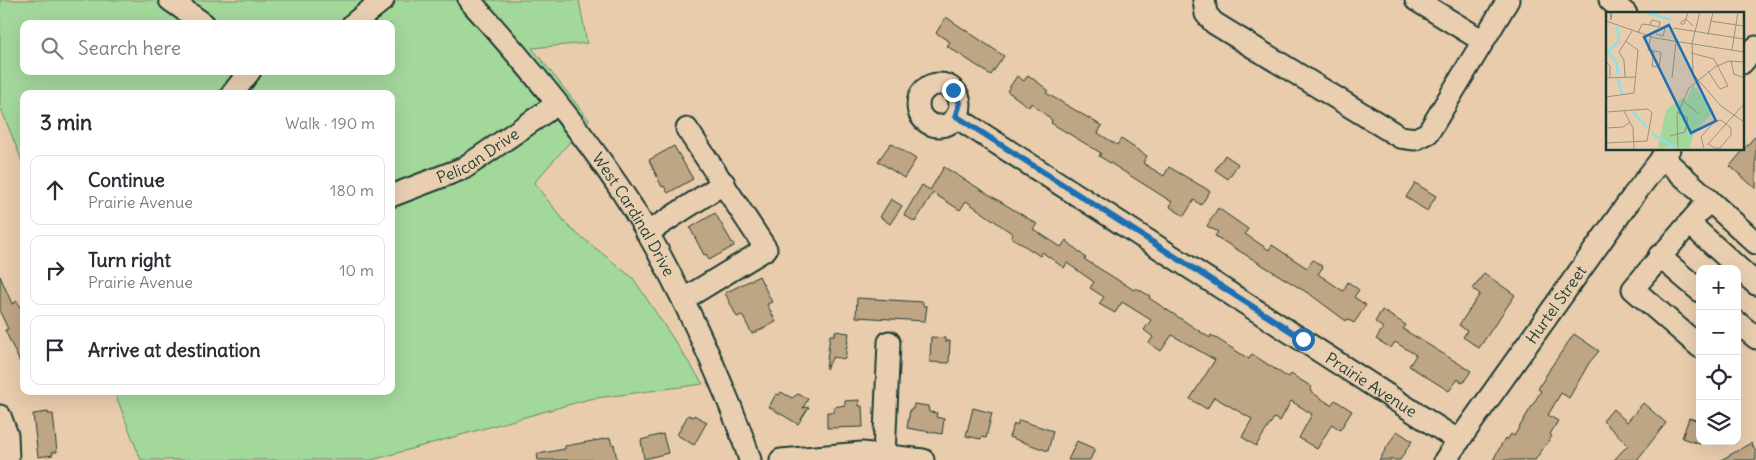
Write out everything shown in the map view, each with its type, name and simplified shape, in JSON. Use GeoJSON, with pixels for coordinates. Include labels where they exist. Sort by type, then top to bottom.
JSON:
{"type":"FeatureCollection","features":[{"type":"Feature","properties":{"kind":"street"},"geometry":{"type":"LineString","coordinates":[[170,0],[198,20]]}},
{"type":"Feature","properties":{"kind":"street"},"geometry":{"type":"LineString","coordinates":[[358,20],[383,0]]}},
{"type":"Feature","properties":{"kind":"street","name":"West Cardinal Drive"},"geometry":{"type":"LineString","coordinates":[[469,0],[558,104],[632,207],[684,299],[739,424],[750,460]]}},
{"type":"Feature","properties":{"kind":"street"},"geometry":{"type":"LineString","coordinates":[[1204,0],[1206,14],[1214,23],[1400,137],[1415,139],[1428,132],[1508,0]]}},
{"type":"Feature","properties":{"kind":"street"},"geometry":{"type":"LineString","coordinates":[[1416,0],[1483,41]]}},
{"type":"Feature","properties":{"kind":"street"},"geometry":{"type":"LineString","coordinates":[[1610,0],[1624,12]]}},
{"type":"Feature","properties":{"kind":"street"},"geometry":{"type":"LineString","coordinates":[[1744,61],[1756,47]]}},
{"type":"Feature","properties":{"kind":"street"},"geometry":{"type":"LineString","coordinates":[[235,90],[247,75]]}},
{"type":"Feature","properties":{"kind":"street","name":"Pelican Drive"},"geometry":{"type":"LineString","coordinates":[[395,194],[464,168],[558,104]]}},
{"type":"Feature","properties":{"kind":"street","name":"Prairie Avenue"},"geometry":{"type":"LineString","coordinates":[[956,116],[1459,441]]}},
{"type":"Feature","properties":{"kind":"street"},"geometry":{"type":"LineString","coordinates":[[684,299],[766,249],[687,129]]}},
{"type":"Feature","properties":{"kind":"street"},"geometry":{"type":"LineString","coordinates":[[1665,153],[1709,200],[1756,243]]}},
{"type":"Feature","properties":{"kind":"street","name":"Hurtel Street"},"geometry":{"type":"LineString","coordinates":[[1445,460],[1665,153]]}},
{"type":"Feature","properties":{"kind":"street"},"geometry":{"type":"LineString","coordinates":[[647,233],[724,183]]}},
{"type":"Feature","properties":{"kind":"street"},"geometry":{"type":"LineString","coordinates":[[1696,344],[1633,289],[1659,256],[1709,200]]}},
{"type":"Feature","properties":{"kind":"street"},"geometry":{"type":"LineString","coordinates":[[1689,223],[1756,284]]}},
{"type":"Feature","properties":{"kind":"street"},"geometry":{"type":"LineString","coordinates":[[1659,256],[1696,288]]}},
{"type":"Feature","properties":{"kind":"street"},"geometry":{"type":"LineString","coordinates":[[1741,325],[1756,338]]}},
{"type":"Feature","properties":{"kind":"street"},"geometry":{"type":"LineString","coordinates":[[884,455],[889,342]]}},
{"type":"Feature","properties":{"kind":"street"},"geometry":{"type":"LineString","coordinates":[[0,416],[7,435],[8,460]]}},
{"type":"Feature","properties":{"kind":"street"},"geometry":{"type":"LineString","coordinates":[[781,460],[862,452],[923,460]]}},
{"type":"Feature","properties":{"kind":"green space"},"geometry":{"type":"Polygon","coordinates":[[[0,0],[579,0],[587,43],[532,48],[589,120],[534,183],[570,228],[633,278],[703,384],[589,399],[372,460],[141,460],[116,395],[395,395],[395,90],[20,90],[20,156],[0,106],[0,0]]]}},
{"type":"Feature","properties":{"kind":"building"},"geometry":{"type":"Polygon","coordinates":[[[946,17],[1004,56],[991,75],[947,46],[950,42],[936,33],[946,17]]]}},
{"type":"Feature","properties":{"kind":"building"},"geometry":{"type":"Polygon","coordinates":[[[1028,75],[1048,90],[1046,93],[1102,126],[1098,133],[1117,145],[1121,139],[1147,156],[1143,163],[1164,176],[1169,167],[1210,191],[1201,205],[1194,200],[1184,216],[1170,207],[1172,202],[1099,156],[1101,153],[1051,123],[1052,120],[1031,103],[1029,107],[1007,91],[1017,76],[1024,81],[1028,75]]]}},
{"type":"Feature","properties":{"kind":"building"},"geometry":{"type":"Polygon","coordinates":[[[1756,135],[1756,189],[1730,166],[1756,135]]]}},
{"type":"Feature","properties":{"kind":"building"},"geometry":{"type":"Polygon","coordinates":[[[891,143],[916,159],[904,178],[878,161],[891,143]]]}},
{"type":"Feature","properties":{"kind":"building"},"geometry":{"type":"Polygon","coordinates":[[[674,146],[693,179],[668,193],[664,186],[662,187],[649,160],[674,146]]]}},
{"type":"Feature","properties":{"kind":"building"},"geometry":{"type":"Polygon","coordinates":[[[1225,155],[1238,164],[1228,179],[1215,170],[1225,155]]]}},
{"type":"Feature","properties":{"kind":"building"},"geometry":{"type":"Polygon","coordinates":[[[944,167],[1037,224],[1033,229],[1061,247],[1066,240],[1086,258],[1084,259],[1134,290],[1136,288],[1150,296],[1149,298],[1210,338],[1211,335],[1249,359],[1252,354],[1284,375],[1289,377],[1291,374],[1312,387],[1310,391],[1331,405],[1335,400],[1352,411],[1340,430],[1332,424],[1317,449],[1299,438],[1312,414],[1291,401],[1280,421],[1274,418],[1256,446],[1242,437],[1252,419],[1214,397],[1207,409],[1190,399],[1215,360],[1172,335],[1161,351],[1149,343],[1153,337],[1144,330],[1151,320],[1122,302],[1115,313],[1099,304],[1104,297],[1090,288],[1094,282],[1067,263],[1064,268],[1042,252],[1040,256],[1011,237],[1013,234],[966,201],[960,210],[933,193],[915,222],[904,215],[922,185],[930,190],[944,167]]]}},
{"type":"Feature","properties":{"kind":"building"},"geometry":{"type":"Polygon","coordinates":[[[1415,183],[1436,196],[1427,211],[1406,197],[1415,183]]]}},
{"type":"Feature","properties":{"kind":"building"},"geometry":{"type":"Polygon","coordinates":[[[891,199],[902,206],[890,224],[880,217],[891,199]]]}},
{"type":"Feature","properties":{"kind":"building"},"geometry":{"type":"Polygon","coordinates":[[[1218,208],[1248,229],[1245,234],[1269,250],[1272,245],[1307,268],[1313,260],[1323,267],[1318,274],[1343,291],[1348,282],[1359,290],[1354,297],[1366,305],[1354,323],[1347,319],[1346,321],[1311,295],[1215,236],[1218,232],[1207,226],[1218,208]]]}},
{"type":"Feature","properties":{"kind":"building"},"geometry":{"type":"Polygon","coordinates":[[[715,213],[734,246],[709,260],[706,254],[704,255],[690,228],[715,213]]]}},
{"type":"Feature","properties":{"kind":"building"},"geometry":{"type":"Polygon","coordinates":[[[1484,273],[1515,295],[1479,348],[1463,337],[1467,331],[1459,325],[1480,294],[1473,289],[1484,273]]]}},
{"type":"Feature","properties":{"kind":"building"},"geometry":{"type":"Polygon","coordinates":[[[0,276],[12,304],[17,301],[20,307],[20,362],[5,330],[8,329],[0,312],[0,276]]]}},
{"type":"Feature","properties":{"kind":"building"},"geometry":{"type":"Polygon","coordinates":[[[759,276],[772,302],[767,304],[776,322],[752,334],[742,315],[737,317],[725,293],[759,276]]]}},
{"type":"Feature","properties":{"kind":"building"},"geometry":{"type":"Polygon","coordinates":[[[857,298],[923,302],[923,306],[927,306],[925,321],[856,317],[857,298]]]}},
{"type":"Feature","properties":{"kind":"building"},"geometry":{"type":"Polygon","coordinates":[[[1382,310],[1406,325],[1403,329],[1471,371],[1463,383],[1458,379],[1449,391],[1409,366],[1416,355],[1395,342],[1391,348],[1376,339],[1383,328],[1375,322],[1382,310]]]}},
{"type":"Feature","properties":{"kind":"building"},"geometry":{"type":"Polygon","coordinates":[[[835,331],[849,333],[845,359],[833,357],[826,369],[830,335],[835,335],[835,331]]]}},
{"type":"Feature","properties":{"kind":"building"},"geometry":{"type":"Polygon","coordinates":[[[1574,334],[1599,351],[1589,363],[1569,398],[1561,393],[1548,415],[1558,421],[1550,434],[1552,436],[1535,460],[1493,460],[1505,438],[1507,440],[1511,434],[1514,436],[1541,391],[1538,389],[1574,334]]]}},
{"type":"Feature","properties":{"kind":"building"},"geometry":{"type":"Polygon","coordinates":[[[931,337],[945,338],[945,341],[950,341],[949,363],[930,362],[931,337]]]}},
{"type":"Feature","properties":{"kind":"building"},"geometry":{"type":"Polygon","coordinates":[[[781,392],[792,398],[798,394],[808,399],[803,408],[809,407],[798,424],[769,407],[776,394],[779,395],[781,392]]]}},
{"type":"Feature","properties":{"kind":"building"},"geometry":{"type":"Polygon","coordinates":[[[859,400],[859,406],[862,406],[863,427],[827,428],[827,412],[834,412],[834,407],[845,405],[845,401],[859,400]]]}},
{"type":"Feature","properties":{"kind":"building"},"geometry":{"type":"Polygon","coordinates":[[[1643,403],[1666,423],[1637,460],[1614,460],[1628,445],[1603,421],[1613,409],[1627,422],[1643,403]]]}},
{"type":"Feature","properties":{"kind":"building"},"geometry":{"type":"Polygon","coordinates":[[[914,404],[928,406],[929,412],[937,413],[936,417],[944,419],[942,434],[907,428],[910,409],[913,409],[914,404]]]}},
{"type":"Feature","properties":{"kind":"building"},"geometry":{"type":"Polygon","coordinates":[[[973,408],[992,413],[986,438],[966,436],[973,408]]]}},
{"type":"Feature","properties":{"kind":"building"},"geometry":{"type":"Polygon","coordinates":[[[48,412],[48,414],[53,414],[57,452],[52,452],[53,455],[38,457],[33,414],[48,412]]]}},
{"type":"Feature","properties":{"kind":"building"},"geometry":{"type":"Polygon","coordinates":[[[688,415],[693,417],[694,415],[707,422],[694,445],[677,435],[688,415]]]}},
{"type":"Feature","properties":{"kind":"building"},"geometry":{"type":"Polygon","coordinates":[[[1689,418],[1696,420],[1696,443],[1682,438],[1689,418]]]}},
{"type":"Feature","properties":{"kind":"building"},"geometry":{"type":"Polygon","coordinates":[[[1019,420],[1053,431],[1048,451],[1009,437],[1014,424],[1017,425],[1019,420]]]}},
{"type":"Feature","properties":{"kind":"building"},"geometry":{"type":"Polygon","coordinates":[[[1397,431],[1412,441],[1400,460],[1379,460],[1397,431]]]}},
{"type":"Feature","properties":{"kind":"building"},"geometry":{"type":"Polygon","coordinates":[[[663,434],[668,453],[644,459],[641,440],[663,434]]]}},
{"type":"Feature","properties":{"kind":"building"},"geometry":{"type":"Polygon","coordinates":[[[610,438],[612,445],[614,444],[617,460],[538,460],[537,454],[565,449],[565,446],[610,438]]]}},
{"type":"Feature","properties":{"kind":"building"},"geometry":{"type":"Polygon","coordinates":[[[1077,441],[1095,449],[1090,460],[1068,460],[1077,441]]]}},
{"type":"Feature","properties":{"kind":"building"},"geometry":{"type":"Polygon","coordinates":[[[1751,443],[1756,452],[1756,460],[1721,460],[1751,443]]]}},
{"type":"Feature","properties":{"kind":"route"},"geometry":{"type":"LineString","coordinates":[[953,90],[958,96],[960,103],[956,116],[1303,339]]}}]}
